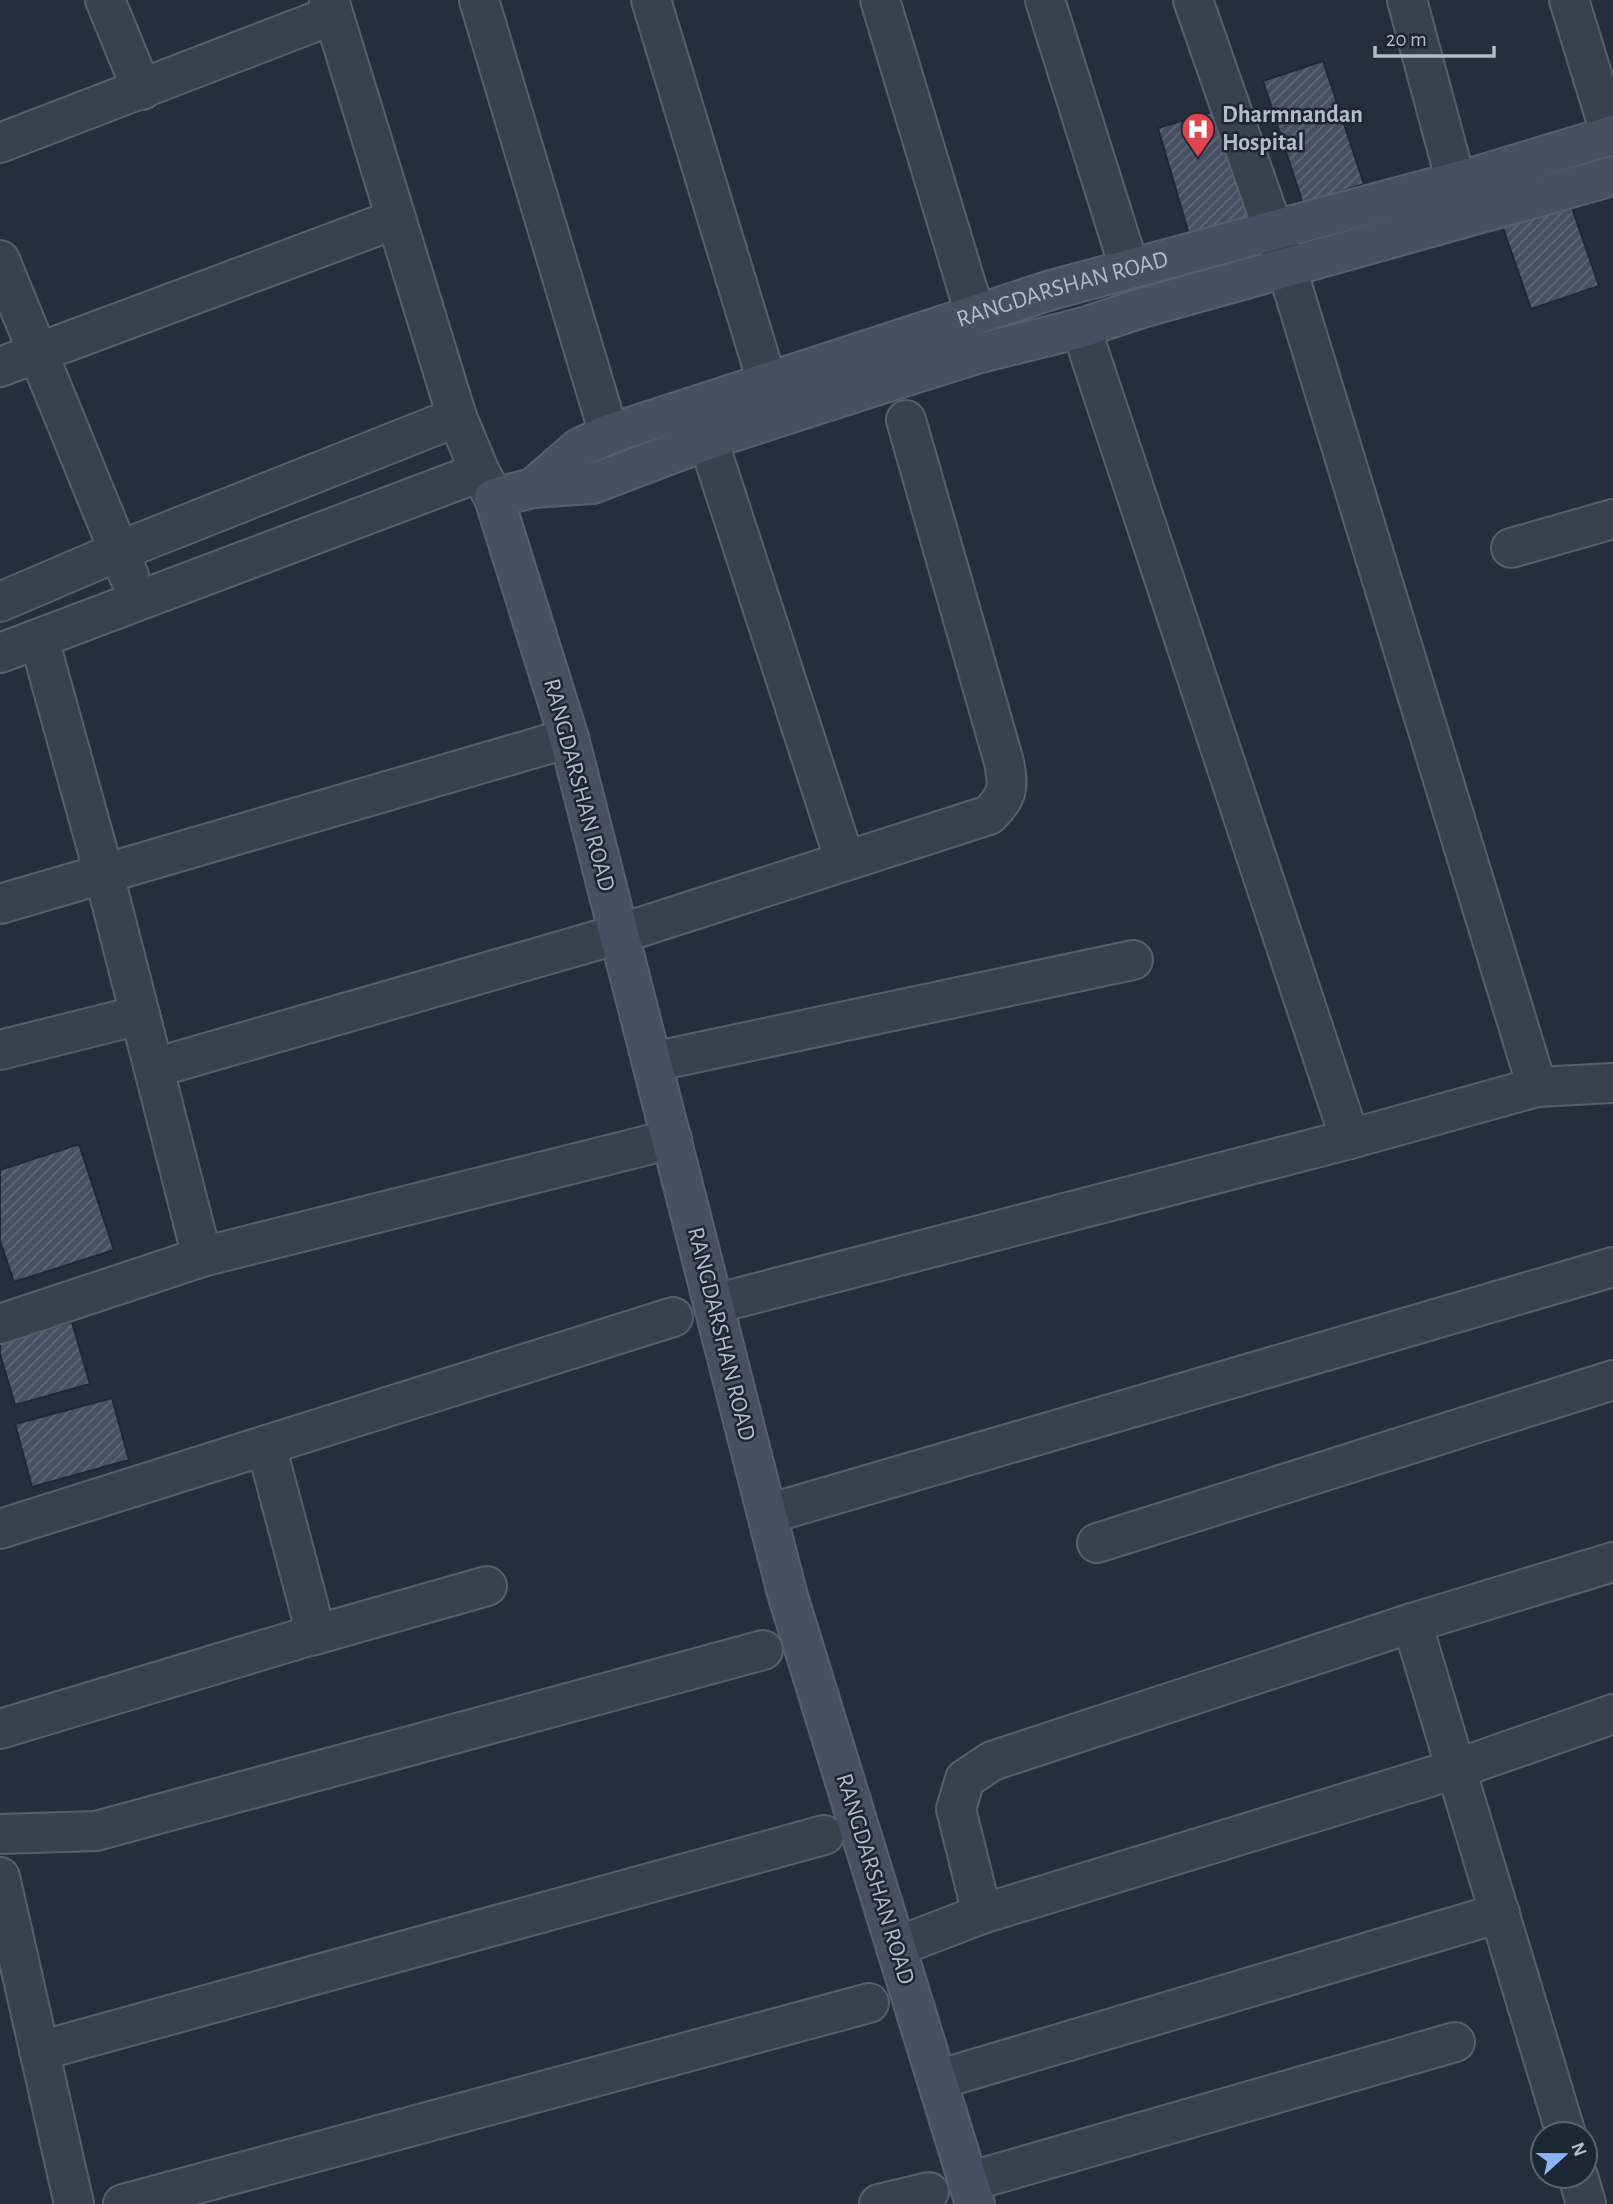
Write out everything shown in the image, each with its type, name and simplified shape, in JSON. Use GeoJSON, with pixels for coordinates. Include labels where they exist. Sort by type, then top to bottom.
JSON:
{"type":"FeatureCollection","features":[{"type":"Feature","properties":{"kind":"street"},"geometry":{"type":"LineString","coordinates":[[105,0],[142,90]]}},
{"type":"Feature","properties":{"kind":"street"},"geometry":{"type":"LineString","coordinates":[[479,0],[609,434]]}},
{"type":"Feature","properties":{"kind":"street"},"geometry":{"type":"LineString","coordinates":[[651,0],[767,382]]}},
{"type":"Feature","properties":{"kind":"street"},"geometry":{"type":"LineString","coordinates":[[880,0],[975,314]]}},
{"type":"Feature","properties":{"kind":"street"},"geometry":{"type":"LineString","coordinates":[[1045,0],[1129,267]]}},
{"type":"Feature","properties":{"kind":"street"},"geometry":{"type":"LineString","coordinates":[[1193,0],[1287,269],[1537,1087]]}},
{"type":"Feature","properties":{"kind":"street"},"geometry":{"type":"LineString","coordinates":[[1407,0],[1456,182]]}},
{"type":"Feature","properties":{"kind":"street"},"geometry":{"type":"LineString","coordinates":[[1569,0],[1612,135]]}},
{"type":"Feature","properties":{"kind":"street"},"geometry":{"type":"LineString","coordinates":[[0,143],[142,90],[331,7],[457,417],[487,485],[139,601],[0,653]]}},
{"type":"Feature","properties":{"kind":"street","name":"RANGDARSHAN ROAD"},"geometry":{"type":"LineString","coordinates":[[533,488],[579,448],[609,434],[767,382],[1129,267],[1456,182],[1612,135]]}},
{"type":"Feature","properties":{"kind":"street","name":"RANGDARSHAN ROAD"},"geometry":{"type":"LineString","coordinates":[[972,2193],[788,1593],[569,738],[487,485],[533,488],[592,484],[708,440],[980,354],[1081,328],[1613,176]]}},
{"type":"Feature","properties":{"kind":"street"},"geometry":{"type":"LineString","coordinates":[[0,368],[396,219]]}},
{"type":"Feature","properties":{"kind":"street"},"geometry":{"type":"LineString","coordinates":[[0,260],[139,601]]}},
{"type":"Feature","properties":{"kind":"street"},"geometry":{"type":"LineString","coordinates":[[1081,328],[1350,1139]]}},
{"type":"Feature","properties":{"kind":"street"},"geometry":{"type":"LineString","coordinates":[[0,602],[119,551],[457,417]]}},
{"type":"Feature","properties":{"kind":"street"},"geometry":{"type":"LineString","coordinates":[[154,1068],[619,934],[989,815],[1003,802],[1008,785],[1004,762],[906,420]]}},
{"type":"Feature","properties":{"kind":"street"},"geometry":{"type":"LineString","coordinates":[[708,440],[845,861]]}},
{"type":"Feature","properties":{"kind":"street"},"geometry":{"type":"LineString","coordinates":[[1511,548],[1613,519]]}},
{"type":"Feature","properties":{"kind":"street"},"geometry":{"type":"LineString","coordinates":[[39,639],[104,874],[202,1257]]}},
{"type":"Feature","properties":{"kind":"street"},"geometry":{"type":"LineString","coordinates":[[0,904],[569,738]]}},
{"type":"Feature","properties":{"kind":"street"},"geometry":{"type":"LineString","coordinates":[[652,1062],[1133,960]]}},
{"type":"Feature","properties":{"kind":"street"},"geometry":{"type":"LineString","coordinates":[[0,1051],[140,1015]]}},
{"type":"Feature","properties":{"kind":"street"},"geometry":{"type":"LineString","coordinates":[[714,1304],[1350,1139],[1537,1087],[1613,1083]]}},
{"type":"Feature","properties":{"kind":"street"},"geometry":{"type":"LineString","coordinates":[[0,1324],[202,1257],[671,1139]]}},
{"type":"Feature","properties":{"kind":"street"},"geometry":{"type":"LineString","coordinates":[[768,1514],[1613,1267]]}},
{"type":"Feature","properties":{"kind":"street"},"geometry":{"type":"LineString","coordinates":[[0,1529],[673,1317]]}},
{"type":"Feature","properties":{"kind":"street"},"geometry":{"type":"LineString","coordinates":[[1097,1543],[1613,1380]]}},
{"type":"Feature","properties":{"kind":"street"},"geometry":{"type":"LineString","coordinates":[[266,1445],[316,1634],[311,1636]]}},
{"type":"Feature","properties":{"kind":"street"},"geometry":{"type":"LineString","coordinates":[[982,1913],[956,1809],[965,1779],[992,1761],[1412,1623],[1613,1562]]}},
{"type":"Feature","properties":{"kind":"street"},"geometry":{"type":"LineString","coordinates":[[0,1729],[487,1586]]}},
{"type":"Feature","properties":{"kind":"street"},"geometry":{"type":"LineString","coordinates":[[1412,1623],[1562,2120]]}},
{"type":"Feature","properties":{"kind":"street"},"geometry":{"type":"LineString","coordinates":[[0,1835],[96,1831],[763,1650]]}},
{"type":"Feature","properties":{"kind":"street"},"geometry":{"type":"LineString","coordinates":[[896,1947],[982,1913],[1456,1769],[1613,1714]]}},
{"type":"Feature","properties":{"kind":"street"},"geometry":{"type":"LineString","coordinates":[[39,2051],[824,1835]]}},
{"type":"Feature","properties":{"kind":"street"},"geometry":{"type":"LineString","coordinates":[[0,1877],[74,2204]]}},
{"type":"Feature","properties":{"kind":"street"},"geometry":{"type":"LineString","coordinates":[[937,2080],[1500,1913]]}},
{"type":"Feature","properties":{"kind":"street"},"geometry":{"type":"LineString","coordinates":[[123,2204],[869,2003]]}},
{"type":"Feature","properties":{"kind":"street"},"geometry":{"type":"LineString","coordinates":[[972,2193],[1455,2042]]}},
{"type":"Feature","properties":{"kind":"street"},"geometry":{"type":"LineString","coordinates":[[879,2204],[929,2192]]}},
{"type":"Feature","properties":{"kind":"building"},"geometry":{"type":"Polygon","coordinates":[[[1323,61],[1364,184],[1303,204],[1263,81],[1323,61]]]}},
{"type":"Feature","properties":{"kind":"building"},"geometry":{"type":"Polygon","coordinates":[[[1219,110],[1252,220],[1190,238],[1158,128],[1219,110]]]}},
{"type":"Feature","properties":{"kind":"building"},"geometry":{"type":"Polygon","coordinates":[[[1570,202],[1599,286],[1531,309],[1502,225],[1570,202]]]}},
{"type":"Feature","properties":{"kind":"building"},"geometry":{"type":"Polygon","coordinates":[[[79,1144],[114,1250],[14,1282],[0,1241],[0,1170],[79,1144]]]}},
{"type":"Feature","properties":{"kind":"building"},"geometry":{"type":"Polygon","coordinates":[[[72,1322],[90,1384],[15,1405],[0,1354],[0,1342],[72,1322]]]}},
{"type":"Feature","properties":{"kind":"building"},"geometry":{"type":"Polygon","coordinates":[[[112,1398],[129,1460],[32,1487],[15,1424],[112,1398]]]}},
{"type":"Feature","properties":{"kind":"place","name":"Dharmnandan Hospital"},"geometry":{"type":"Point","coordinates":[1198,159]}}]}
